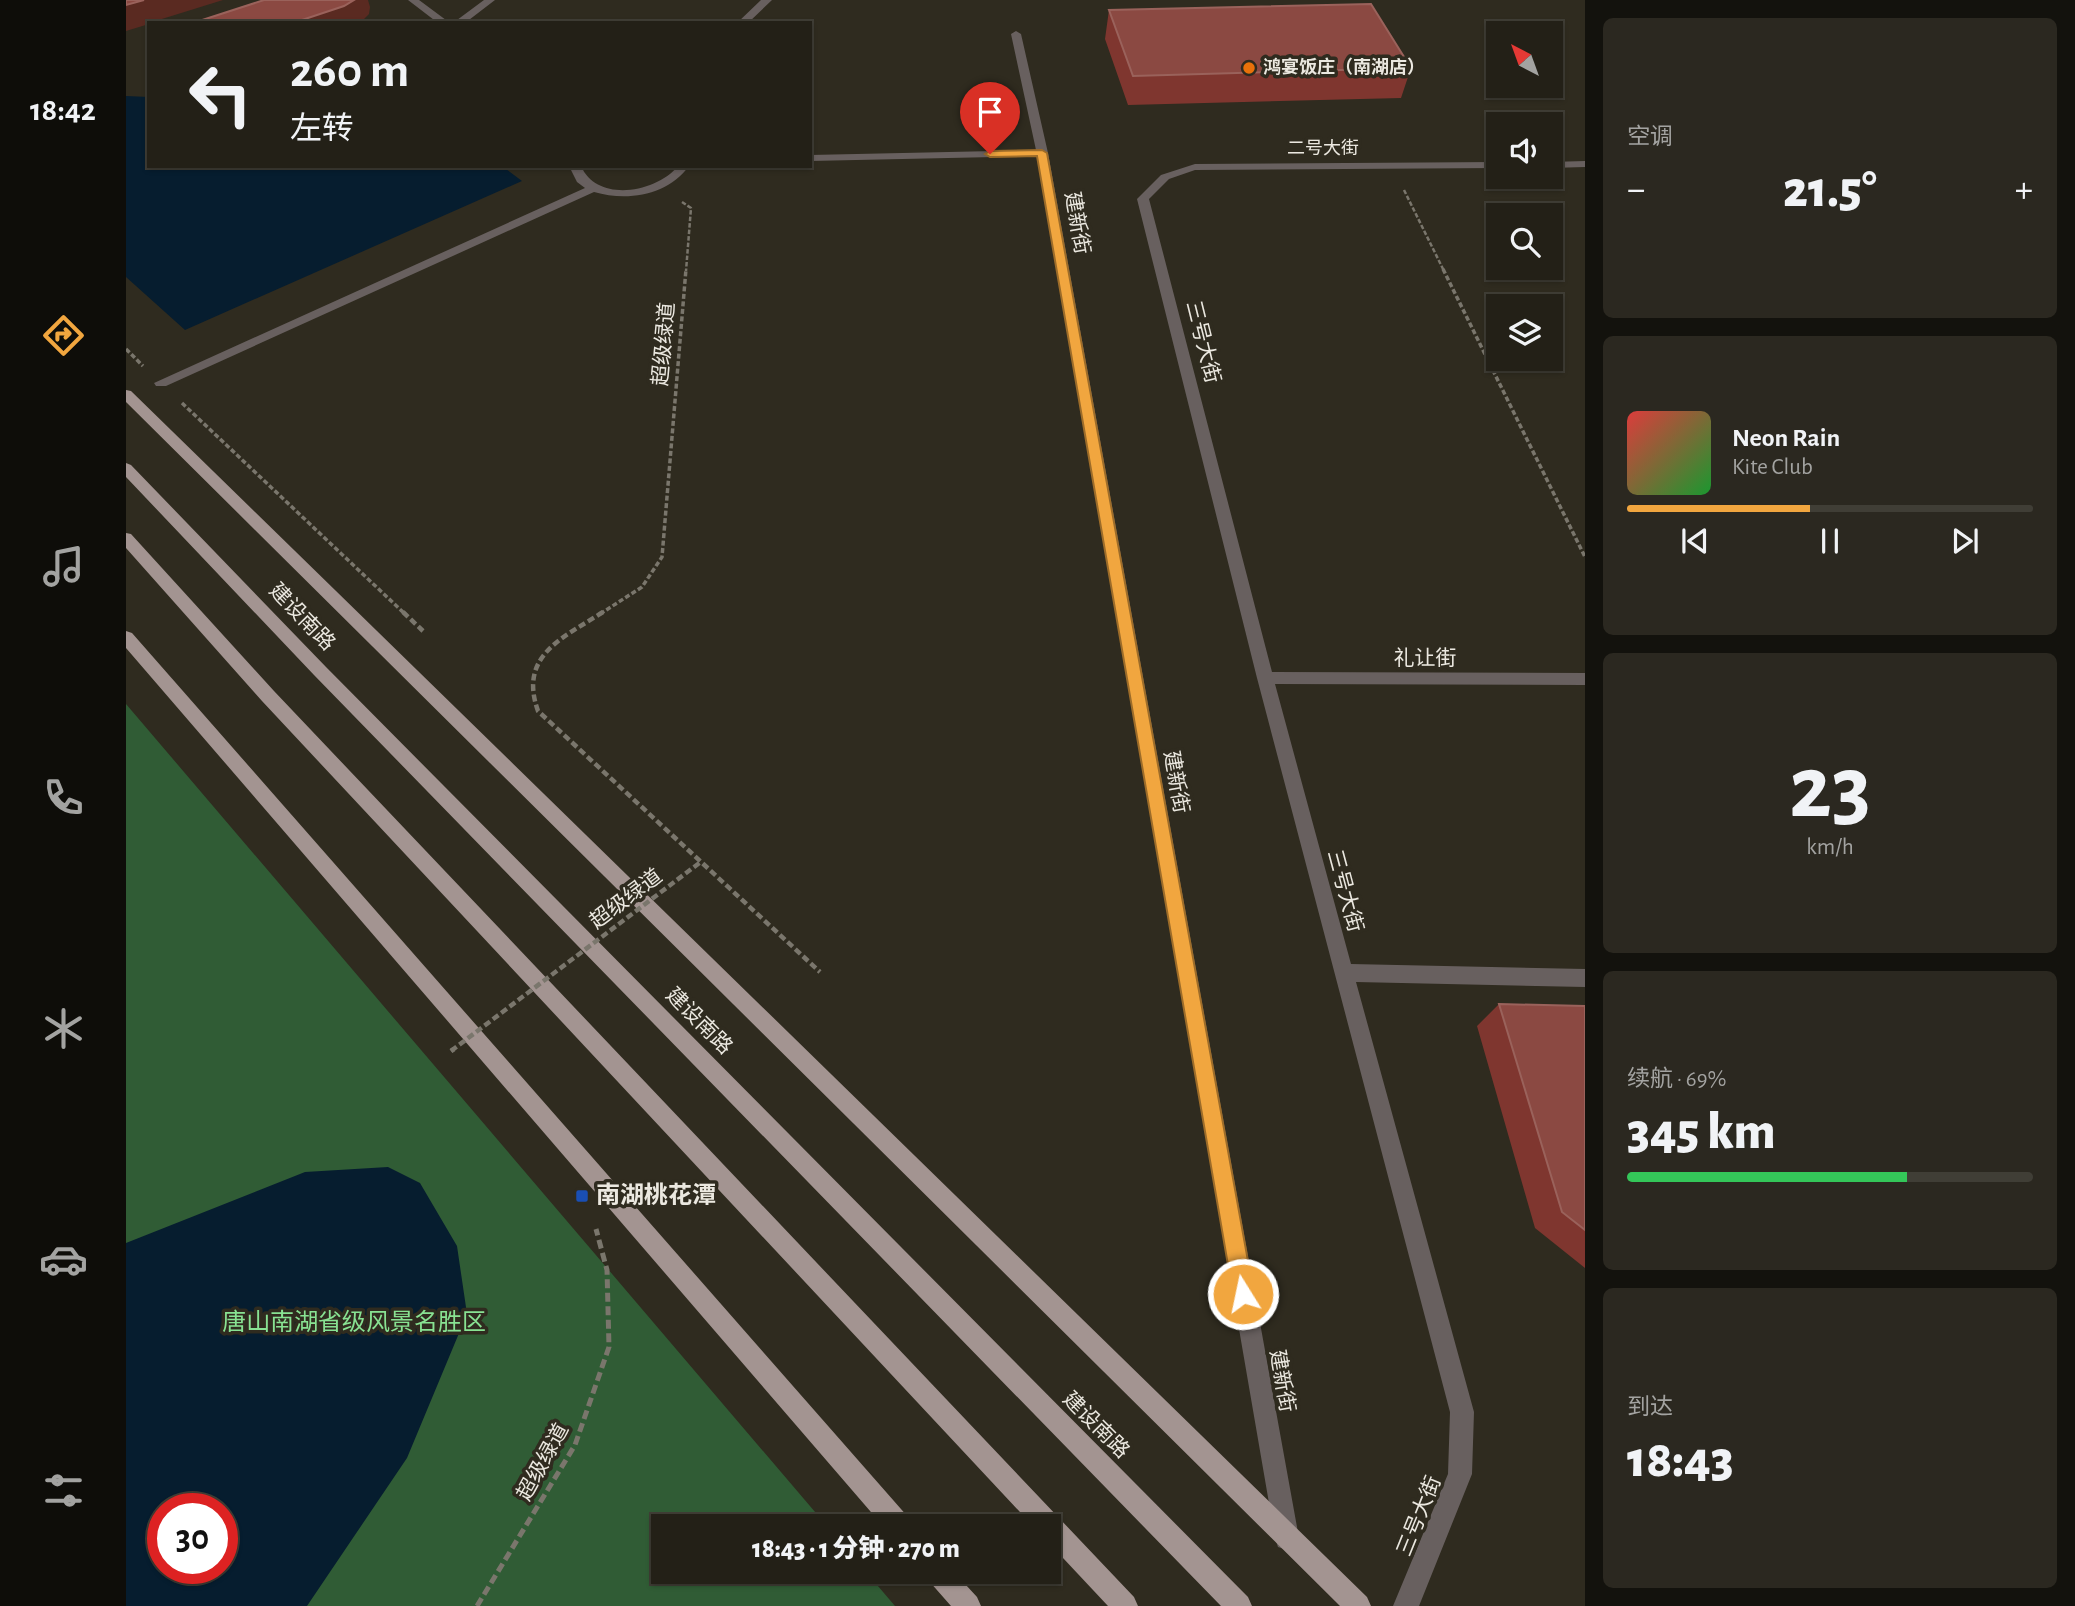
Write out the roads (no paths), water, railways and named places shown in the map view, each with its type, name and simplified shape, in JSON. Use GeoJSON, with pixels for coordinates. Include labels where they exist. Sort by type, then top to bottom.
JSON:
{"type":"FeatureCollection","features":[{"type":"Feature","properties":{"kind":"main road"},"geometry":{"type":"LineString","coordinates":[[126,394],[1358,1606]]}},
{"type":"Feature","properties":{"kind":"main road","name":"建设南路"},"geometry":{"type":"LineString","coordinates":[[126,468],[320,671],[1240,1606]]}},
{"type":"Feature","properties":{"kind":"main road"},"geometry":{"type":"LineString","coordinates":[[126,538],[268,696],[1125,1606]]}},
{"type":"Feature","properties":{"kind":"main road"},"geometry":{"type":"LineString","coordinates":[[126,637],[889,1514]]}},
{"type":"Feature","properties":{"kind":"main road"},"geometry":{"type":"LineString","coordinates":[[949,1584],[968,1606]]}},
{"type":"Feature","properties":{"kind":"street"},"geometry":{"type":"LineString","coordinates":[[412,0],[442,21]]}},
{"type":"Feature","properties":{"kind":"street"},"geometry":{"type":"LineString","coordinates":[[461,21],[490,0]]}},
{"type":"Feature","properties":{"kind":"street"},"geometry":{"type":"LineString","coordinates":[[744,21],[767,0]]}},
{"type":"Feature","properties":{"kind":"street","name":"建新街"},"geometry":{"type":"LineString","coordinates":[[1016,34],[1042,153],[1287,1538]]}},
{"type":"Feature","properties":{"kind":"street"},"geometry":{"type":"LineString","coordinates":[[812,158],[1042,153]]}},
{"type":"Feature","properties":{"kind":"street"},"geometry":{"type":"LineString","coordinates":[[1563,164],[1585,164]]}},
{"type":"Feature","properties":{"kind":"street","name":"二号大街"},"geometry":{"type":"LineString","coordinates":[[1153,184],[1172,172],[1195,167],[1486,165]]}},
{"type":"Feature","properties":{"kind":"street"},"geometry":{"type":"LineString","coordinates":[[576,168],[578,176],[594,188],[618,193],[644,191],[674,179],[682,168]]}},
{"type":"Feature","properties":{"kind":"street","name":"三号大街"},"geometry":{"type":"LineString","coordinates":[[1153,184],[1143,199],[1265,678],[1462,1412],[1460,1474],[1406,1606]]}},
{"type":"Feature","properties":{"kind":"street"},"geometry":{"type":"LineString","coordinates":[[161,383],[594,188]]}},
{"type":"Feature","properties":{"kind":"street","name":"礼让街"},"geometry":{"type":"LineString","coordinates":[[1265,678],[1585,679]]}},
{"type":"Feature","properties":{"kind":"street"},"geometry":{"type":"LineString","coordinates":[[1343,974],[1585,978]]}},
{"type":"Feature","properties":{"kind":"water"},"geometry":{"type":"Polygon","coordinates":[[[126,96],[147,97],[147,168],[505,168],[522,181],[185,330],[126,277],[126,96]]]}},
{"type":"Feature","properties":{"kind":"water"},"geometry":{"type":"Polygon","coordinates":[[[388,1167],[420,1183],[457,1246],[467,1314],[407,1458],[307,1606],[126,1606],[126,1243],[305,1172],[388,1167]]]}},
{"type":"Feature","properties":{"kind":"place","name":"鸿宴饭庄（南湖店）"},"geometry":{"type":"Point","coordinates":[1249,68]}},
{"type":"Feature","properties":{"kind":"place","name":"南湖桃花潭"},"geometry":{"type":"Point","coordinates":[582,1196]}},
{"type":"Feature","properties":{"kind":"park label","name":"唐山南湖省级风景名胜区"},"geometry":{"type":"Point","coordinates":[354,1323]}}]}
